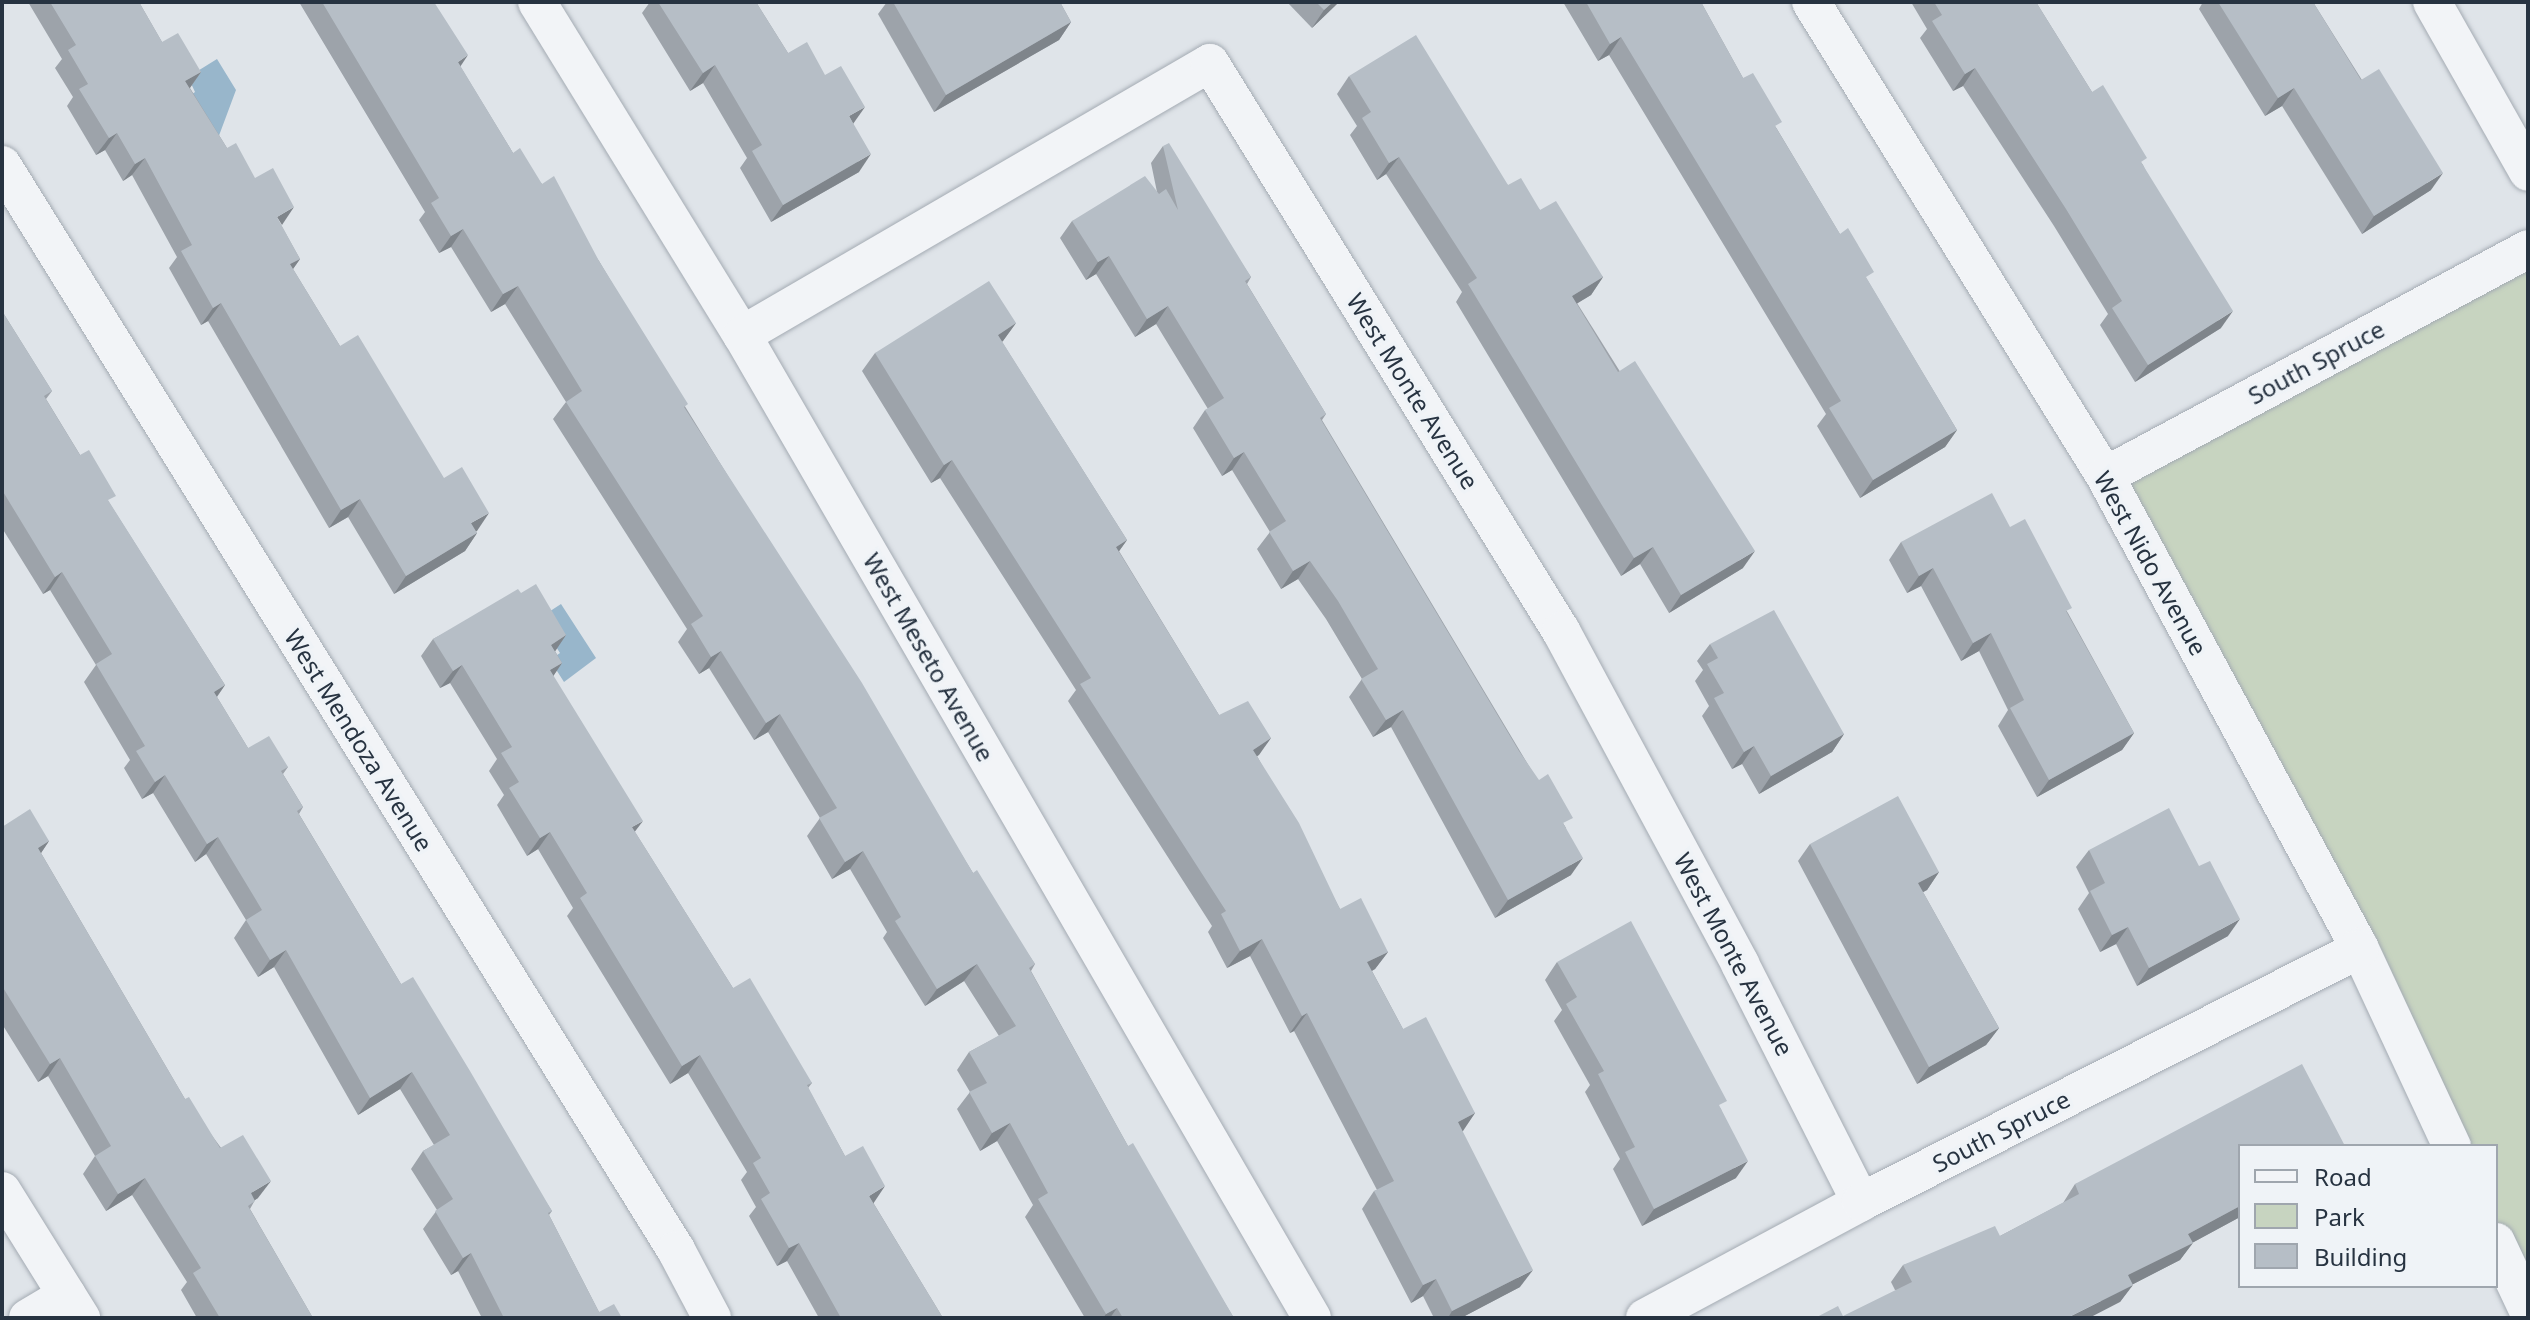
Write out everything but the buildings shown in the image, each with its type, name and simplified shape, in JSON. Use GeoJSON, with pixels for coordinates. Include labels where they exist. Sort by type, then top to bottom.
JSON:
{"type":"FeatureCollection","features":[{"type":"Feature","properties":{"kind":"street","name":"West Meseto Avenue"},"geometry":{"type":"LineString","coordinates":[[537,2],[742,335],[1312,1318]]}},
{"type":"Feature","properties":{"kind":"street","name":"West Nido Avenue"},"geometry":{"type":"LineString","coordinates":[[1811,2],[2105,476],[2360,949],[2451,1144]]}},
{"type":"Feature","properties":{"kind":"street"},"geometry":{"type":"LineString","coordinates":[[2432,2],[2528,172]]}},
{"type":"Feature","properties":{"kind":"street","name":"West Monte Avenue"},"geometry":{"type":"LineString","coordinates":[[742,335],[1210,63],[1561,631],[1748,978],[1861,1202]]}},
{"type":"Feature","properties":{"kind":"street","name":"West Mendoza Avenue"},"geometry":{"type":"LineString","coordinates":[[2,165],[676,1250],[712,1318]]}},
{"type":"Feature","properties":{"kind":"street","name":"South Spruce"},"geometry":{"type":"LineString","coordinates":[[2105,476],[2528,249]]}},
{"type":"Feature","properties":{"kind":"street","name":"South Spruce"},"geometry":{"type":"LineString","coordinates":[[1645,1318],[1861,1202],[2360,949]]}},
{"type":"Feature","properties":{"kind":"street"},"geometry":{"type":"LineString","coordinates":[[2,1191],[74,1306],[28,1318]]}},
{"type":"Feature","properties":{"kind":"street"},"geometry":{"type":"LineString","coordinates":[[2498,1246],[2528,1310]]}},
{"type":"Feature","properties":{"kind":"green space"},"geometry":{"type":"Polygon","coordinates":[[[2528,249],[2528,1275],[2498,1244],[2498,1144],[2451,1144],[2105,476],[2528,249]]]}},
{"type":"Feature","properties":{"kind":"water"},"geometry":{"type":"Polygon","coordinates":[[[217,59],[236,90],[217,141],[191,95],[195,92],[188,77],[217,59]]]}},
{"type":"Feature","properties":{"kind":"water"},"geometry":{"type":"Polygon","coordinates":[[[561,604],[596,658],[564,682],[550,660],[560,653],[538,619],[561,604]]]}}]}
